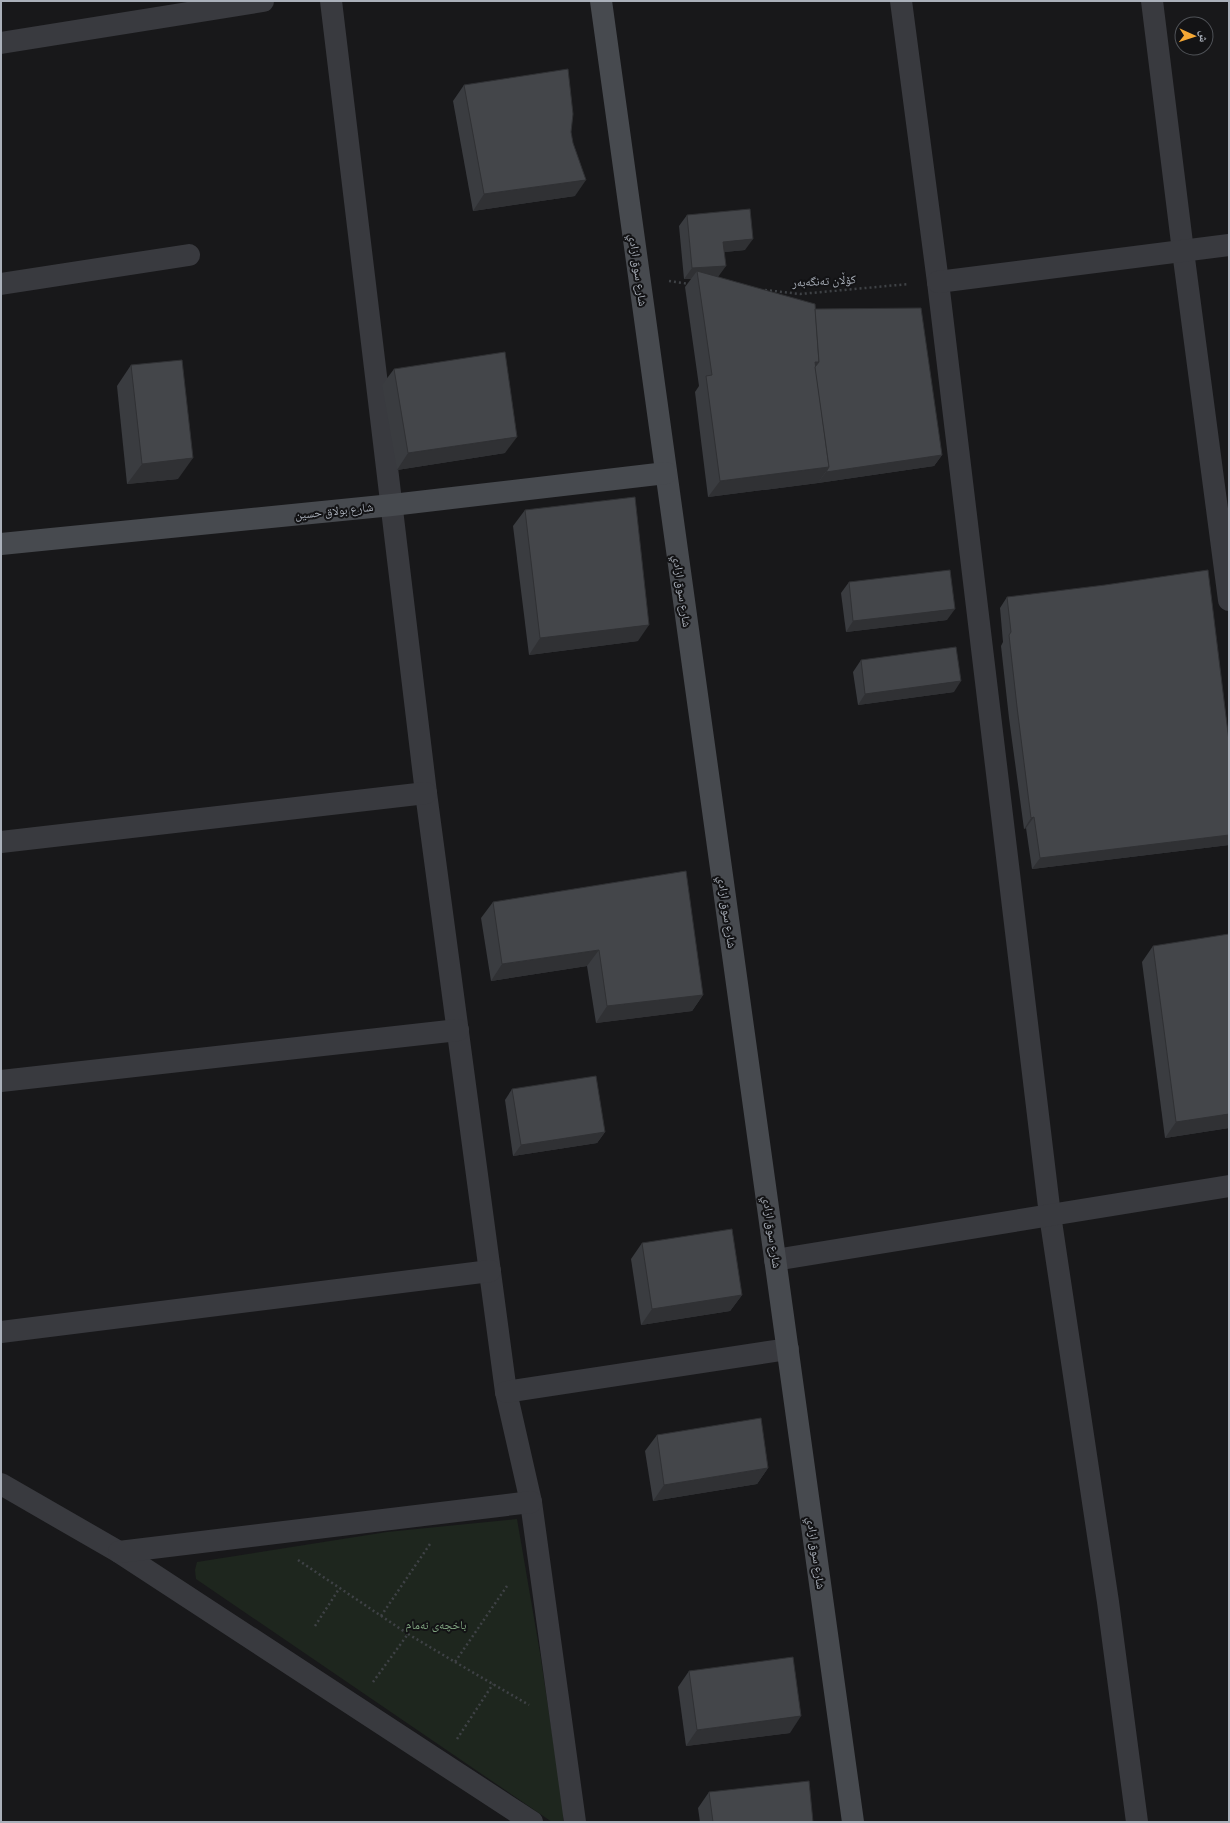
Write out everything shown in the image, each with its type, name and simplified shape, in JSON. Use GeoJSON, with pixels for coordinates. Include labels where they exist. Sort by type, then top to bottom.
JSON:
{"type":"FeatureCollection","features":[{"type":"Feature","properties":{"kind":"street"},"geometry":{"type":"LineString","coordinates":[[1,43],[263,1]]}},
{"type":"Feature","properties":{"kind":"street"},"geometry":{"type":"LineString","coordinates":[[331,1],[426,793],[506,1392],[531,1502],[575,1822]]}},
{"type":"Feature","properties":{"kind":"street","name":"شارع سوق ازادي"},"geometry":{"type":"LineString","coordinates":[[601,1],[853,1822]]}},
{"type":"Feature","properties":{"kind":"street"},"geometry":{"type":"LineString","coordinates":[[901,1],[938,282],[1050,1215],[1108,1602],[1137,1822]]}},
{"type":"Feature","properties":{"kind":"street"},"geometry":{"type":"LineString","coordinates":[[1152,1],[1182,250],[1229,600]]}},
{"type":"Feature","properties":{"kind":"street"},"geometry":{"type":"LineString","coordinates":[[938,282],[1229,244]]}},
{"type":"Feature","properties":{"kind":"street"},"geometry":{"type":"LineString","coordinates":[[1,284],[188,255]]}},
{"type":"Feature","properties":{"kind":"street","name":"شارع بولاق حسين"},"geometry":{"type":"LineString","coordinates":[[1,544],[392,505],[666,473]]}},
{"type":"Feature","properties":{"kind":"street"},"geometry":{"type":"LineString","coordinates":[[1,842],[426,793]]}},
{"type":"Feature","properties":{"kind":"street"},"geometry":{"type":"LineString","coordinates":[[1,1081],[458,1030]]}},
{"type":"Feature","properties":{"kind":"street"},"geometry":{"type":"LineString","coordinates":[[775,1260],[1229,1186]]}},
{"type":"Feature","properties":{"kind":"street"},"geometry":{"type":"LineString","coordinates":[[1,1332],[490,1271]]}},
{"type":"Feature","properties":{"kind":"street"},"geometry":{"type":"LineString","coordinates":[[506,1392],[788,1349]]}},
{"type":"Feature","properties":{"kind":"street"},"geometry":{"type":"LineString","coordinates":[[1,1484],[119,1552],[532,1822]]}},
{"type":"Feature","properties":{"kind":"street"},"geometry":{"type":"LineString","coordinates":[[119,1552],[531,1502]]}},
{"type":"Feature","properties":{"kind":"path"},"geometry":{"type":"LineString","coordinates":[[639,277],[693,284]]}},
{"type":"Feature","properties":{"kind":"path","name":"کۆڵان تەنگەبەر"},"geometry":{"type":"LineString","coordinates":[[762,290],[800,294],[938,282]]}},
{"type":"Feature","properties":{"kind":"path"},"geometry":{"type":"LineString","coordinates":[[381,1616],[431,1543]]}},
{"type":"Feature","properties":{"kind":"path"},"geometry":{"type":"LineString","coordinates":[[295,1559],[408,1634],[532,1707]]}},
{"type":"Feature","properties":{"kind":"path"},"geometry":{"type":"LineString","coordinates":[[455,1662],[507,1586]]}},
{"type":"Feature","properties":{"kind":"path"},"geometry":{"type":"LineString","coordinates":[[315,1626],[339,1588]]}},
{"type":"Feature","properties":{"kind":"path"},"geometry":{"type":"LineString","coordinates":[[372,1683],[408,1634]]}},
{"type":"Feature","properties":{"kind":"path"},"geometry":{"type":"LineString","coordinates":[[455,1743],[493,1684]]}},
{"type":"Feature","properties":{"kind":"green space","name":"باخچەی نەمام"},"geometry":{"type":"Polygon","coordinates":[[[517,1519],[540,1653],[563,1806],[563,1822],[552,1822],[196,1579],[195,1570],[197,1562],[387,1532],[517,1519]]]}},
{"type":"Feature","properties":{"kind":"building"},"geometry":{"type":"Polygon","coordinates":[[[568,69],[573,114],[571,132],[573,143],[586,180],[484,194],[464,85],[568,69]]]}},
{"type":"Feature","properties":{"kind":"building"},"geometry":{"type":"Polygon","coordinates":[[[750,209],[753,239],[723,242],[726,266],[692,268],[687,215],[750,209]]]}},
{"type":"Feature","properties":{"kind":"building"},"geometry":{"type":"Polygon","coordinates":[[[697,271],[815,304],[819,362],[815,362],[829,467],[720,481],[706,376],[712,375],[697,271]]]}},
{"type":"Feature","properties":{"kind":"building"},"geometry":{"type":"Polygon","coordinates":[[[921,308],[942,455],[826,472],[829,467],[815,367],[819,362],[815,309],[921,308]]]}},
{"type":"Feature","properties":{"kind":"building"},"geometry":{"type":"Polygon","coordinates":[[[505,352],[517,437],[408,453],[394,369],[505,352]]]}},
{"type":"Feature","properties":{"kind":"building"},"geometry":{"type":"Polygon","coordinates":[[[182,360],[193,458],[142,464],[131,365],[182,360]]]}},
{"type":"Feature","properties":{"kind":"building"},"geometry":{"type":"Polygon","coordinates":[[[635,497],[649,625],[540,638],[525,510],[635,497]]]}},
{"type":"Feature","properties":{"kind":"building"},"geometry":{"type":"Polygon","coordinates":[[[950,570],[955,609],[853,621],[849,582],[950,570]]]}},
{"type":"Feature","properties":{"kind":"building"},"geometry":{"type":"Polygon","coordinates":[[[1208,570],[1229,741],[1229,835],[1040,858],[1034,817],[1031,818],[1009,635],[1011,632],[1007,597],[1208,570]]]}},
{"type":"Feature","properties":{"kind":"building"},"geometry":{"type":"Polygon","coordinates":[[[956,647],[961,681],[865,694],[861,660],[956,647]]]}},
{"type":"Feature","properties":{"kind":"building"},"geometry":{"type":"Polygon","coordinates":[[[686,871],[703,995],[607,1006],[599,950],[502,964],[493,902],[686,871]]]}},
{"type":"Feature","properties":{"kind":"building"},"geometry":{"type":"Polygon","coordinates":[[[1229,934],[1229,1114],[1176,1122],[1153,946],[1229,934]]]}},
{"type":"Feature","properties":{"kind":"building"},"geometry":{"type":"Polygon","coordinates":[[[596,1076],[605,1132],[521,1145],[512,1089],[596,1076]]]}},
{"type":"Feature","properties":{"kind":"building"},"geometry":{"type":"Polygon","coordinates":[[[732,1229],[742,1295],[652,1309],[642,1243],[732,1229]]]}},
{"type":"Feature","properties":{"kind":"building"},"geometry":{"type":"Polygon","coordinates":[[[761,1418],[768,1468],[664,1485],[657,1435],[761,1418]]]}},
{"type":"Feature","properties":{"kind":"building"},"geometry":{"type":"Polygon","coordinates":[[[793,1657],[801,1716],[697,1730],[689,1671],[793,1657]]]}},
{"type":"Feature","properties":{"kind":"building"},"geometry":{"type":"Polygon","coordinates":[[[809,1781],[813,1822],[713,1822],[709,1792],[809,1781]]]}}]}
